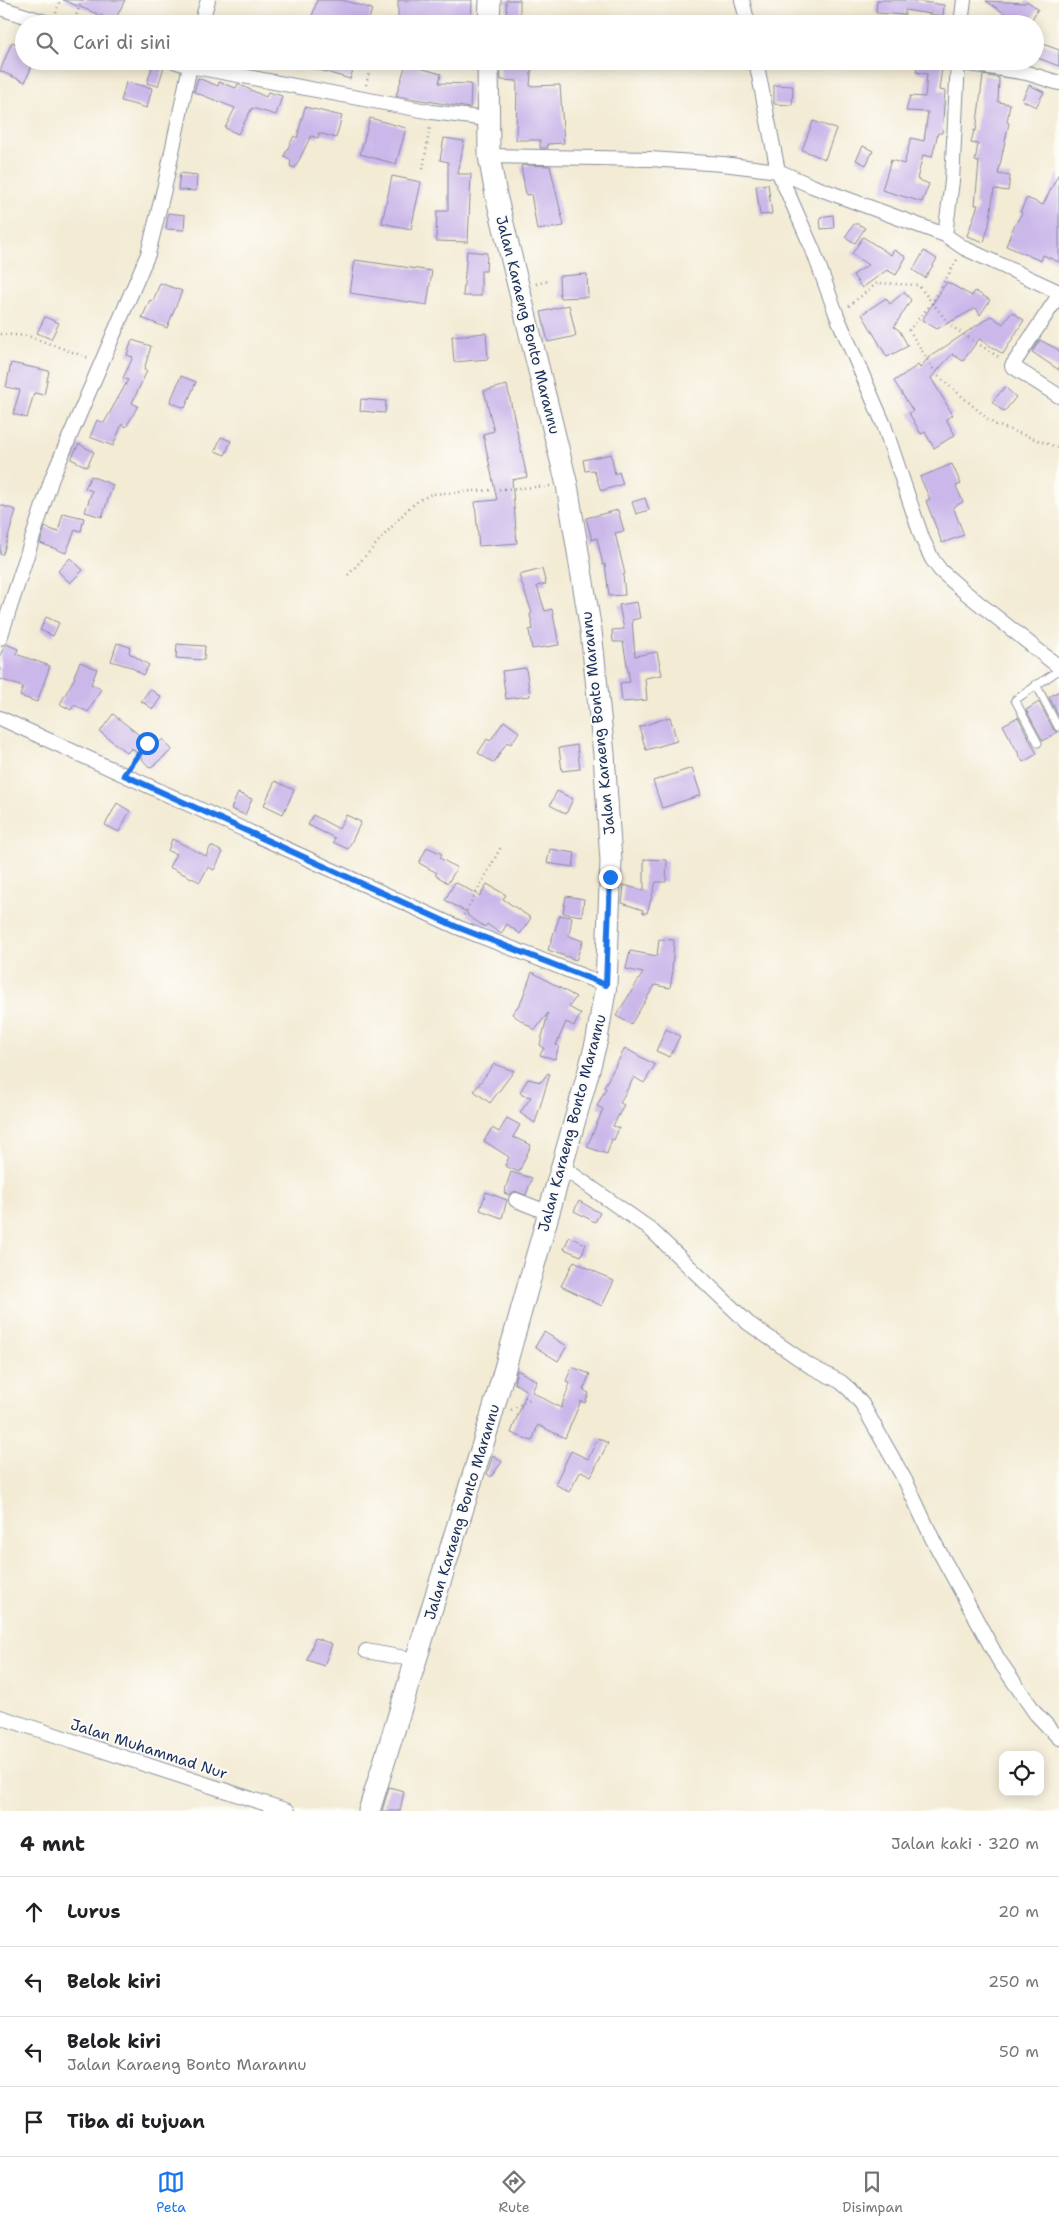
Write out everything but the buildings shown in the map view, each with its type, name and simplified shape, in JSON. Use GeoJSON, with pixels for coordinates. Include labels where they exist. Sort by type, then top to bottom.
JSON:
{"type":"FeatureCollection","features":[{"type":"Feature","properties":{"kind":"main road"},"geometry":{"type":"LineString","coordinates":[[489,15],[490,0]]}},
{"type":"Feature","properties":{"kind":"main road","name":"Jalan Karaeng Bonto Marannu"},"geometry":{"type":"LineString","coordinates":[[369,1811],[490,1422],[598,1039],[606,985],[611,861],[604,754],[591,631],[567,485],[496,195],[489,156],[487,119],[488,70]]}},
{"type":"Feature","properties":{"kind":"street"},"geometry":{"type":"LineString","coordinates":[[204,15],[208,0]]}},
{"type":"Feature","properties":{"kind":"street"},"geometry":{"type":"LineString","coordinates":[[742,0],[746,15]]}},
{"type":"Feature","properties":{"kind":"street"},"geometry":{"type":"LineString","coordinates":[[962,15],[964,0]]}},
{"type":"Feature","properties":{"kind":"street"},"geometry":{"type":"LineString","coordinates":[[0,8],[22,15]]}},
{"type":"Feature","properties":{"kind":"street"},"geometry":{"type":"LineString","coordinates":[[0,638],[52,478],[100,362],[148,254],[190,70]]}},
{"type":"Feature","properties":{"kind":"street"},"geometry":{"type":"LineString","coordinates":[[220,70],[432,112],[487,119]]}},
{"type":"Feature","properties":{"kind":"street"},"geometry":{"type":"LineString","coordinates":[[758,70],[778,171],[813,250],[837,316],[884,425],[922,538],[932,559],[941,571],[966,593],[1059,669]]}},
{"type":"Feature","properties":{"kind":"street"},"geometry":{"type":"LineString","coordinates":[[945,235],[952,181],[958,70]]}},
{"type":"Feature","properties":{"kind":"street"},"geometry":{"type":"LineString","coordinates":[[1007,70],[1026,73],[1059,83]]}},
{"type":"Feature","properties":{"kind":"street"},"geometry":{"type":"LineString","coordinates":[[489,156],[650,160],[724,164],[778,171],[812,186],[945,235],[964,248],[1059,294],[1012,366],[1059,396]]}},
{"type":"Feature","properties":{"kind":"street"},"geometry":{"type":"LineString","coordinates":[[0,718],[457,927],[606,985]]}},
{"type":"Feature","properties":{"kind":"street"},"geometry":{"type":"LineString","coordinates":[[562,1167],[650,1229],[748,1322],[810,1366],[841,1382],[850,1390],[862,1404],[906,1482],[933,1540],[998,1659],[1036,1714],[1059,1738]]}},
{"type":"Feature","properties":{"kind":"street"},"geometry":{"type":"LineString","coordinates":[[516,1200],[549,1213]]}},
{"type":"Feature","properties":{"kind":"street"},"geometry":{"type":"LineString","coordinates":[[366,1651],[416,1660]]}},
{"type":"Feature","properties":{"kind":"street","name":"Jalan Muhammad Nur"},"geometry":{"type":"LineString","coordinates":[[0,1717],[288,1811]]}},
{"type":"Feature","properties":{"kind":"lane"},"geometry":{"type":"LineString","coordinates":[[1038,742],[1015,700],[1059,669]]}},
{"type":"Feature","properties":{"kind":"lane"},"geometry":{"type":"LineString","coordinates":[[1036,684],[1058,727]]}},
{"type":"Feature","properties":{"kind":"path"},"geometry":{"type":"LineString","coordinates":[[76,15],[82,0]]}},
{"type":"Feature","properties":{"kind":"path"},"geometry":{"type":"LineString","coordinates":[[363,99],[370,70]]}},
{"type":"Feature","properties":{"kind":"path"},"geometry":{"type":"LineString","coordinates":[[423,169],[432,112]]}},
{"type":"Feature","properties":{"kind":"path"},"geometry":{"type":"LineString","coordinates":[[964,248],[932,303],[909,330],[937,375],[994,424],[1059,448]]}},
{"type":"Feature","properties":{"kind":"path"},"geometry":{"type":"LineString","coordinates":[[837,316],[878,283],[918,285],[951,326],[1012,366]]}},
{"type":"Feature","properties":{"kind":"path"},"geometry":{"type":"LineString","coordinates":[[0,334],[28,336],[100,362]]}},
{"type":"Feature","properties":{"kind":"path"},"geometry":{"type":"LineString","coordinates":[[348,575],[407,510],[431,494],[567,485]]}},
{"type":"Feature","properties":{"kind":"path"},"geometry":{"type":"LineString","coordinates":[[124,775],[147,743]]}},
{"type":"Feature","properties":{"kind":"path"},"geometry":{"type":"LineString","coordinates":[[457,927],[501,847]]}},
{"type":"Feature","properties":{"kind":"route"},"geometry":{"type":"LineString","coordinates":[[147,743],[124,775],[457,927],[606,985],[610,877]]}}]}
